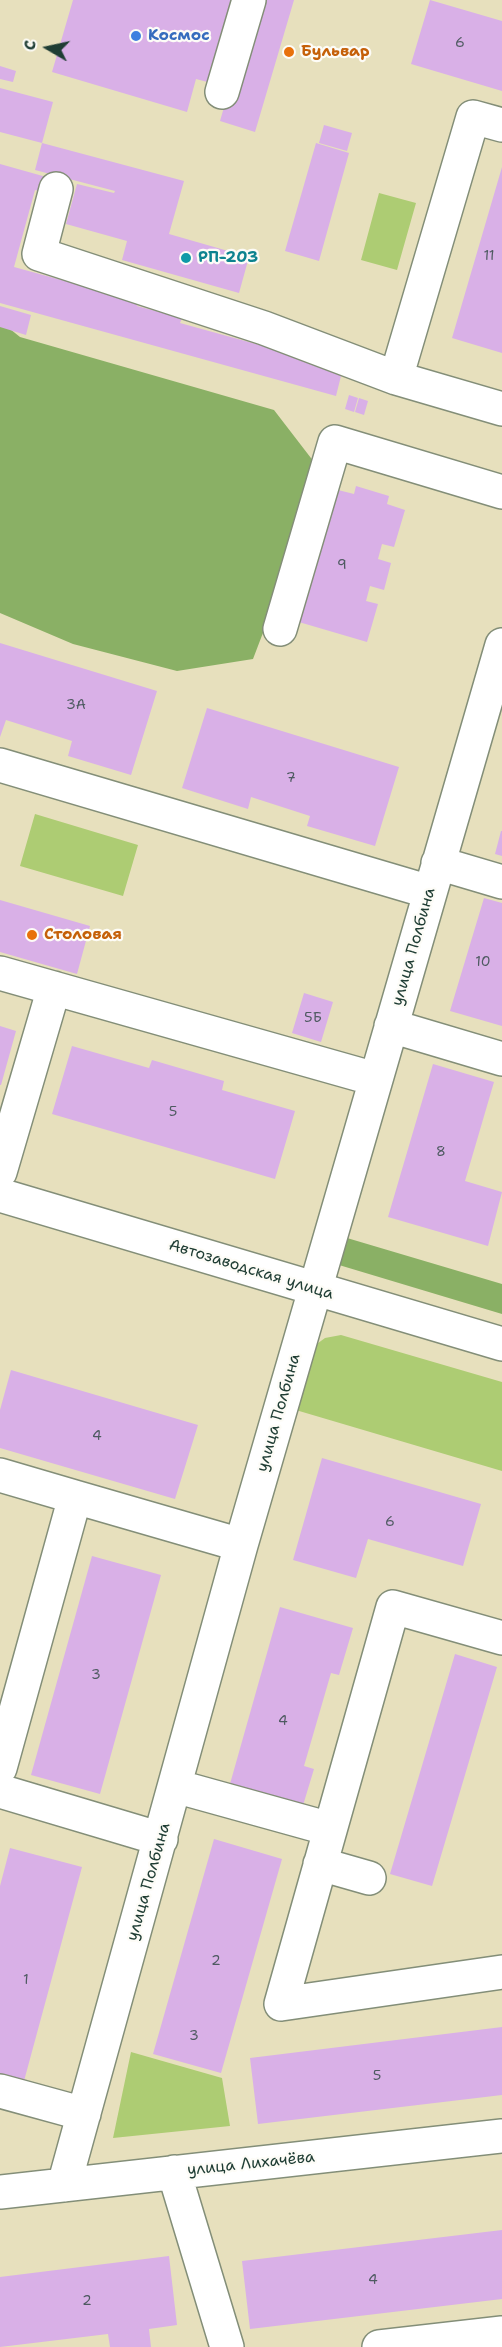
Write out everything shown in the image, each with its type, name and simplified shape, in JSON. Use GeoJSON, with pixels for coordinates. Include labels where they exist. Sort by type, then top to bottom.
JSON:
{"type":"FeatureCollection","features":[{"type":"Feature","properties":{"kind":"street"},"geometry":{"type":"LineString","coordinates":[[222,92],[249,0]]}},
{"type":"Feature","properties":{"kind":"street"},"geometry":{"type":"LineString","coordinates":[[396,378],[473,117],[502,125]]}},
{"type":"Feature","properties":{"kind":"street"},"geometry":{"type":"LineString","coordinates":[[56,189],[39,254],[264,328],[396,378],[502,409]]}},
{"type":"Feature","properties":{"kind":"street"},"geometry":{"type":"LineString","coordinates":[[280,629],[335,442],[502,492]]}},
{"type":"Feature","properties":{"kind":"street","name":"улица Полбина"},"geometry":{"type":"LineString","coordinates":[[64,2185],[241,1545],[434,878],[490,736],[502,645]]}},
{"type":"Feature","properties":{"kind":"street"},"geometry":{"type":"LineString","coordinates":[[0,765],[434,878],[502,882]]}},
{"type":"Feature","properties":{"kind":"street"},"geometry":{"type":"LineString","coordinates":[[0,973],[375,1079]]}},
{"type":"Feature","properties":{"kind":"street"},"geometry":{"type":"LineString","coordinates":[[0,1172],[54,988]]}},
{"type":"Feature","properties":{"kind":"street"},"geometry":{"type":"LineString","coordinates":[[391,1026],[502,1059]]}},
{"type":"Feature","properties":{"kind":"street","name":"Автозаводская улица"},"geometry":{"type":"LineString","coordinates":[[0,1195],[502,1344]]}},
{"type":"Feature","properties":{"kind":"street"},"geometry":{"type":"LineString","coordinates":[[0,1475],[241,1545]]}},
{"type":"Feature","properties":{"kind":"street"},"geometry":{"type":"LineString","coordinates":[[0,1768],[75,1497]]}},
{"type":"Feature","properties":{"kind":"street"},"geometry":{"type":"LineString","coordinates":[[502,1638],[393,1607],[281,2004],[502,1972]]}},
{"type":"Feature","properties":{"kind":"street"},"geometry":{"type":"LineString","coordinates":[[175,1786],[330,1829]]}},
{"type":"Feature","properties":{"kind":"street"},"geometry":{"type":"LineString","coordinates":[[0,1791],[161,1839]]}},
{"type":"Feature","properties":{"kind":"street"},"geometry":{"type":"LineString","coordinates":[[320,1864],[369,1878]]}},
{"type":"Feature","properties":{"kind":"street"},"geometry":{"type":"LineString","coordinates":[[0,2091],[84,2114]]}},
{"type":"Feature","properties":{"kind":"street","name":"улица Лихачёва"},"geometry":{"type":"LineString","coordinates":[[0,2192],[502,2136]]}},
{"type":"Feature","properties":{"kind":"street"},"geometry":{"type":"LineString","coordinates":[[174,2172],[228,2347]]}},
{"type":"Feature","properties":{"kind":"street"},"geometry":{"type":"LineString","coordinates":[[379,2347],[502,2333]]}},
{"type":"Feature","properties":{"kind":"green space"},"geometry":{"type":"Polygon","coordinates":[[[379,193],[416,203],[397,270],[361,260],[379,193]]]}},
{"type":"Feature","properties":{"kind":"green space"},"geometry":{"type":"Polygon","coordinates":[[[0,321],[20,337],[274,410],[314,462],[285,575],[253,659],[177,671],[73,644],[0,613],[0,321]]]}},
{"type":"Feature","properties":{"kind":"green space"},"geometry":{"type":"Polygon","coordinates":[[[35,814],[138,845],[123,896],[20,866],[35,814]]]}},
{"type":"Feature","properties":{"kind":"green space"},"geometry":{"type":"Polygon","coordinates":[[[347,1238],[502,1284],[502,1314],[339,1265],[347,1238]]]}},
{"type":"Feature","properties":{"kind":"green space"},"geometry":{"type":"Polygon","coordinates":[[[341,1335],[502,1382],[502,1471],[289,1408],[314,1346],[325,1338],[341,1335]]]}},
{"type":"Feature","properties":{"kind":"green space"},"geometry":{"type":"Polygon","coordinates":[[[131,2052],[222,2078],[230,2126],[113,2138],[131,2052]]]}},
{"type":"Feature","properties":{"kind":"building","name":"Космос"},"geometry":{"type":"Polygon","coordinates":[[[73,0],[240,0],[215,84],[196,79],[187,112],[52,72],[73,0]]]}},
{"type":"Feature","properties":{"kind":"building"},"geometry":{"type":"Polygon","coordinates":[[[255,0],[294,0],[255,132],[220,121],[255,0]]]}},
{"type":"Feature","properties":{"kind":"building"},"geometry":{"type":"Polygon","coordinates":[[[430,0],[502,21],[502,91],[411,64],[430,0]]]}},
{"type":"Feature","properties":{"kind":"building"},"geometry":{"type":"Polygon","coordinates":[[[0,66],[16,71],[13,82],[0,79],[0,66]]]}},
{"type":"Feature","properties":{"kind":"building"},"geometry":{"type":"Polygon","coordinates":[[[0,88],[53,102],[42,143],[0,132],[0,88]]]}},
{"type":"Feature","properties":{"kind":"building"},"geometry":{"type":"Polygon","coordinates":[[[324,125],[352,133],[347,151],[319,143],[324,125]]]}},
{"type":"Feature","properties":{"kind":"building"},"geometry":{"type":"Polygon","coordinates":[[[42,143],[184,181],[169,234],[249,257],[239,293],[122,260],[127,241],[66,224],[77,184],[114,193],[115,191],[35,170],[42,143]]]}},
{"type":"Feature","properties":{"kind":"building"},"geometry":{"type":"Polygon","coordinates":[[[316,143],[349,153],[319,261],[285,251],[316,143]]]}},
{"type":"Feature","properties":{"kind":"building"},"geometry":{"type":"Polygon","coordinates":[[[0,164],[57,180],[53,195],[35,190],[14,267],[138,301],[137,306],[182,318],[180,323],[343,368],[336,396],[0,303],[0,164]]]}},
{"type":"Feature","properties":{"kind":"building"},"geometry":{"type":"Polygon","coordinates":[[[502,167],[502,353],[452,338],[502,167]]]}},
{"type":"Feature","properties":{"kind":"building"},"geometry":{"type":"Polygon","coordinates":[[[0,306],[31,315],[26,335],[0,327],[0,306]]]}},
{"type":"Feature","properties":{"kind":"building"},"geometry":{"type":"Polygon","coordinates":[[[349,395],[358,398],[354,412],[345,409],[349,395]]]}},
{"type":"Feature","properties":{"kind":"building"},"geometry":{"type":"Polygon","coordinates":[[[359,398],[368,401],[364,415],[355,412],[359,398]]]}},
{"type":"Feature","properties":{"kind":"building"},"geometry":{"type":"Polygon","coordinates":[[[356,486],[389,496],[387,504],[405,510],[394,547],[382,544],[378,559],[391,563],[384,590],[370,586],[366,601],[378,604],[367,642],[292,620],[330,488],[354,494],[356,486]]]}},
{"type":"Feature","properties":{"kind":"building"},"geometry":{"type":"Polygon","coordinates":[[[0,643],[157,691],[131,775],[68,756],[72,741],[6,720],[0,737],[0,643]]]}},
{"type":"Feature","properties":{"kind":"building"},"geometry":{"type":"Polygon","coordinates":[[[207,708],[399,767],[375,846],[307,826],[310,816],[251,797],[248,809],[182,788],[207,708]]]}},
{"type":"Feature","properties":{"kind":"building"},"geometry":{"type":"Polygon","coordinates":[[[502,831],[502,856],[495,854],[502,831]]]}},
{"type":"Feature","properties":{"kind":"building"},"geometry":{"type":"Polygon","coordinates":[[[484,898],[502,903],[502,1026],[450,1011],[484,898]]]}},
{"type":"Feature","properties":{"kind":"building"},"geometry":{"type":"Polygon","coordinates":[[[0,900],[90,926],[77,974],[0,952],[0,900]]]}},
{"type":"Feature","properties":{"kind":"building"},"geometry":{"type":"Polygon","coordinates":[[[304,993],[333,1002],[321,1042],[292,1033],[304,993]]]}},
{"type":"Feature","properties":{"kind":"building"},"geometry":{"type":"Polygon","coordinates":[[[0,1026],[16,1031],[1,1085],[0,1085],[0,1026]]]}},
{"type":"Feature","properties":{"kind":"building"},"geometry":{"type":"Polygon","coordinates":[[[72,1046],[149,1068],[152,1060],[224,1081],[222,1090],[295,1111],[275,1179],[52,1114],[72,1046]]]}},
{"type":"Feature","properties":{"kind":"building"},"geometry":{"type":"Polygon","coordinates":[[[433,1064],[494,1082],[465,1181],[502,1192],[488,1246],[388,1217],[433,1064]]]}},
{"type":"Feature","properties":{"kind":"building"},"geometry":{"type":"Polygon","coordinates":[[[11,1370],[198,1425],[175,1499],[0,1448],[0,1410],[11,1370]]]}},
{"type":"Feature","properties":{"kind":"building"},"geometry":{"type":"Polygon","coordinates":[[[322,1458],[481,1504],[463,1566],[368,1539],[356,1578],[293,1560],[322,1458]]]}},
{"type":"Feature","properties":{"kind":"building"},"geometry":{"type":"Polygon","coordinates":[[[92,1556],[161,1575],[100,1794],[31,1775],[92,1556]]]}},
{"type":"Feature","properties":{"kind":"building"},"geometry":{"type":"Polygon","coordinates":[[[280,1607],[353,1628],[339,1675],[331,1673],[304,1766],[314,1769],[301,1812],[228,1791],[280,1607]]]}},
{"type":"Feature","properties":{"kind":"building"},"geometry":{"type":"Polygon","coordinates":[[[455,1654],[497,1667],[432,1886],[390,1874],[455,1654]]]}},
{"type":"Feature","properties":{"kind":"building"},"geometry":{"type":"Polygon","coordinates":[[[214,1839],[282,1859],[221,2073],[153,2054],[214,1839]]]}},
{"type":"Feature","properties":{"kind":"building"},"geometry":{"type":"Polygon","coordinates":[[[10,1848],[82,1867],[24,2081],[0,2075],[0,1886],[10,1848]]]}},
{"type":"Feature","properties":{"kind":"building"},"geometry":{"type":"Polygon","coordinates":[[[502,2027],[502,2095],[258,2124],[250,2058],[502,2027]]]}},
{"type":"Feature","properties":{"kind":"building"},"geometry":{"type":"Polygon","coordinates":[[[502,2230],[502,2299],[250,2329],[242,2261],[502,2230]]]}},
{"type":"Feature","properties":{"kind":"building"},"geometry":{"type":"Polygon","coordinates":[[[169,2256],[177,2325],[149,2329],[151,2347],[110,2347],[108,2334],[0,2347],[0,2277],[169,2256]]]}},
{"type":"Feature","properties":{"kind":"place","name":"Космос"},"geometry":{"type":"Point","coordinates":[136,36]}},
{"type":"Feature","properties":{"kind":"place","name":"Бульвар"},"geometry":{"type":"Point","coordinates":[289,52]}},
{"type":"Feature","properties":{"kind":"place","name":"РП-203"},"geometry":{"type":"Point","coordinates":[186,258]}},
{"type":"Feature","properties":{"kind":"place","name":"Столовая"},"geometry":{"type":"Point","coordinates":[32,935]}}]}
